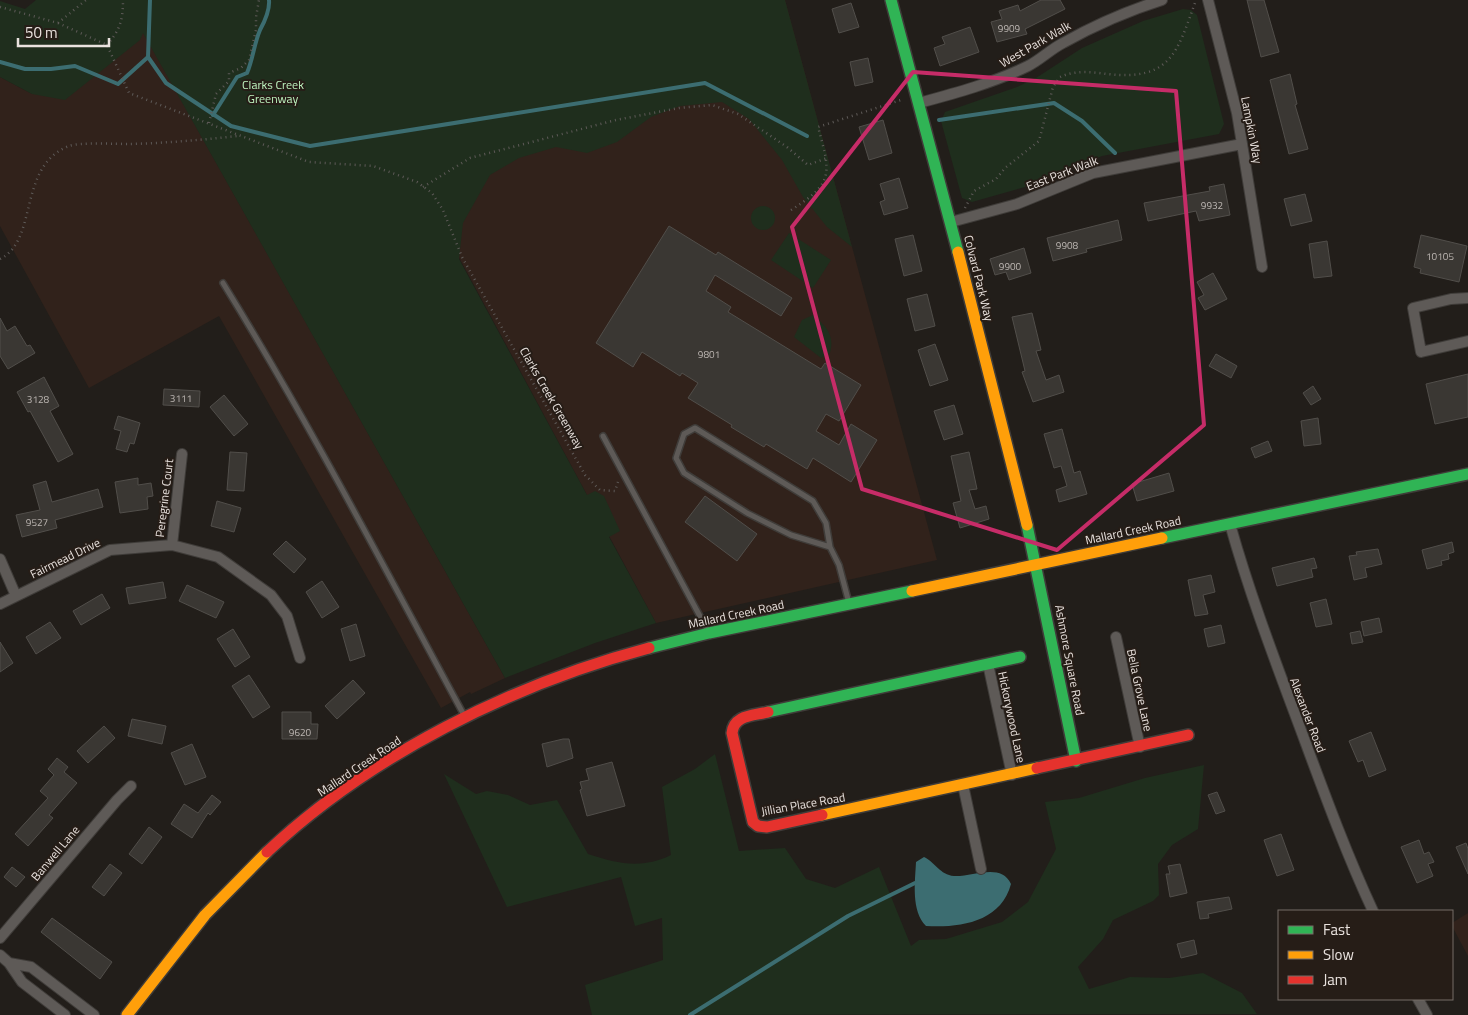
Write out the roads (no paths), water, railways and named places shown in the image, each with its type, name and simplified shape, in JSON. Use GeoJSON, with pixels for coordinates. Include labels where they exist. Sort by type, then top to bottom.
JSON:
{"type":"FeatureCollection","features":[{"type":"Feature","properties":{"kind":"street","name":"Colvard Park Way"},"geometry":{"type":"LineString","coordinates":[[891,0],[915,100],[951,222],[1037,564]]}},
{"type":"Feature","properties":{"kind":"street","name":"West Park Walk"},"geometry":{"type":"LineString","coordinates":[[915,100],[1004,77],[1030,65],[1061,44],[1092,27],[1135,8],[1162,0]]}},
{"type":"Feature","properties":{"kind":"street","name":"Lampkin Way"},"geometry":{"type":"LineString","coordinates":[[1208,0],[1242,144],[1262,267]]}},
{"type":"Feature","properties":{"kind":"street","name":"East Park Walk"},"geometry":{"type":"LineString","coordinates":[[951,222],[1017,204],[1093,173],[1242,144]]}},
{"type":"Feature","properties":{"kind":"street"},"geometry":{"type":"LineString","coordinates":[[1468,298],[1451,299],[1413,308],[1421,352],[1468,341]]}},
{"type":"Feature","properties":{"kind":"street","name":"Peregrine Court"},"geometry":{"type":"LineString","coordinates":[[172,545],[182,454]]}},
{"type":"Feature","properties":{"kind":"street","name":"Mallard Creek Road"},"geometry":{"type":"LineString","coordinates":[[127,1015],[178,946],[214,904],[289,833],[369,774],[466,718],[499,702],[582,669],[631,653],[709,633],[1468,474]]}},
{"type":"Feature","properties":{"kind":"street","name":"Alexander Road"},"geometry":{"type":"LineString","coordinates":[[1230,524],[1249,590],[1275,663],[1343,842],[1373,910]]}},
{"type":"Feature","properties":{"kind":"street","name":"Fairmead Drive"},"geometry":{"type":"LineString","coordinates":[[0,604],[110,550],[172,545],[218,557],[271,595],[286,616],[300,658]]}},
{"type":"Feature","properties":{"kind":"street"},"geometry":{"type":"LineString","coordinates":[[0,559],[16,596]]}},
{"type":"Feature","properties":{"kind":"street","name":"Ashmore Square Road"},"geometry":{"type":"LineString","coordinates":[[1037,564],[1076,761]]}},
{"type":"Feature","properties":{"kind":"street","name":"Bella Grove Lane"},"geometry":{"type":"LineString","coordinates":[[1116,637],[1140,747]]}},
{"type":"Feature","properties":{"kind":"street","name":"Jillian Place Road"},"geometry":{"type":"LineString","coordinates":[[1020,657],[744,716],[738,719],[732,728],[750,816],[753,822],[762,827],[1076,761],[1188,735]]}},
{"type":"Feature","properties":{"kind":"street","name":"Hickorywood Lane"},"geometry":{"type":"LineString","coordinates":[[988,664],[1012,774]]}},
{"type":"Feature","properties":{"kind":"street"},"geometry":{"type":"LineString","coordinates":[[963,785],[981,869]]}},
{"type":"Feature","properties":{"kind":"street","name":"Banwell Lane"},"geometry":{"type":"LineString","coordinates":[[0,938],[131,786]]}},
{"type":"Feature","properties":{"kind":"street"},"geometry":{"type":"LineString","coordinates":[[0,955],[9,963],[22,982],[65,1015]]}},
{"type":"Feature","properties":{"kind":"street"},"geometry":{"type":"LineString","coordinates":[[9,963],[31,967],[94,1015]]}},
{"type":"Feature","properties":{"kind":"street"},"geometry":{"type":"LineString","coordinates":[[1419,1000],[1427,1015]]}},
{"type":"Feature","properties":{"kind":"lane"},"geometry":{"type":"LineString","coordinates":[[223,283],[276,368],[466,718]]}},
{"type":"Feature","properties":{"kind":"lane"},"geometry":{"type":"LineString","coordinates":[[830,547],[791,535],[747,513],[684,474],[676,458],[684,434],[695,428],[813,502],[826,523],[830,547],[839,565],[849,604]]}},
{"type":"Feature","properties":{"kind":"lane"},"geometry":{"type":"LineString","coordinates":[[603,436],[709,633]]}},
{"type":"Feature","properties":{"kind":"water"},"geometry":{"type":"Polygon","coordinates":[[[924,857],[949,875],[961,876],[986,872],[1001,874],[1011,884],[1006,897],[989,915],[978,920],[952,926],[926,926],[918,912],[915,896],[916,862],[924,857]]]}},
{"type":"Feature","properties":{"kind":"waterway"},"geometry":{"type":"LineString","coordinates":[[0,62],[25,69],[51,69],[75,66],[118,84],[148,57],[150,0]]}},
{"type":"Feature","properties":{"kind":"waterway"},"geometry":{"type":"LineString","coordinates":[[213,115],[237,77],[247,73],[258,35],[268,12],[269,0]]}},
{"type":"Feature","properties":{"kind":"waterway"},"geometry":{"type":"LineString","coordinates":[[148,57],[166,83],[231,126],[310,146],[705,83],[807,136]]}},
{"type":"Feature","properties":{"kind":"waterway"},"geometry":{"type":"LineString","coordinates":[[939,120],[1054,103],[1082,121],[1115,153]]}},
{"type":"Feature","properties":{"kind":"waterway"},"geometry":{"type":"LineString","coordinates":[[690,1015],[848,916],[915,883]]}},
{"type":"Feature","properties":{"kind":"park label","name":"Clarks Creek Greenway"},"geometry":{"type":"Point","coordinates":[273,91]}}]}
